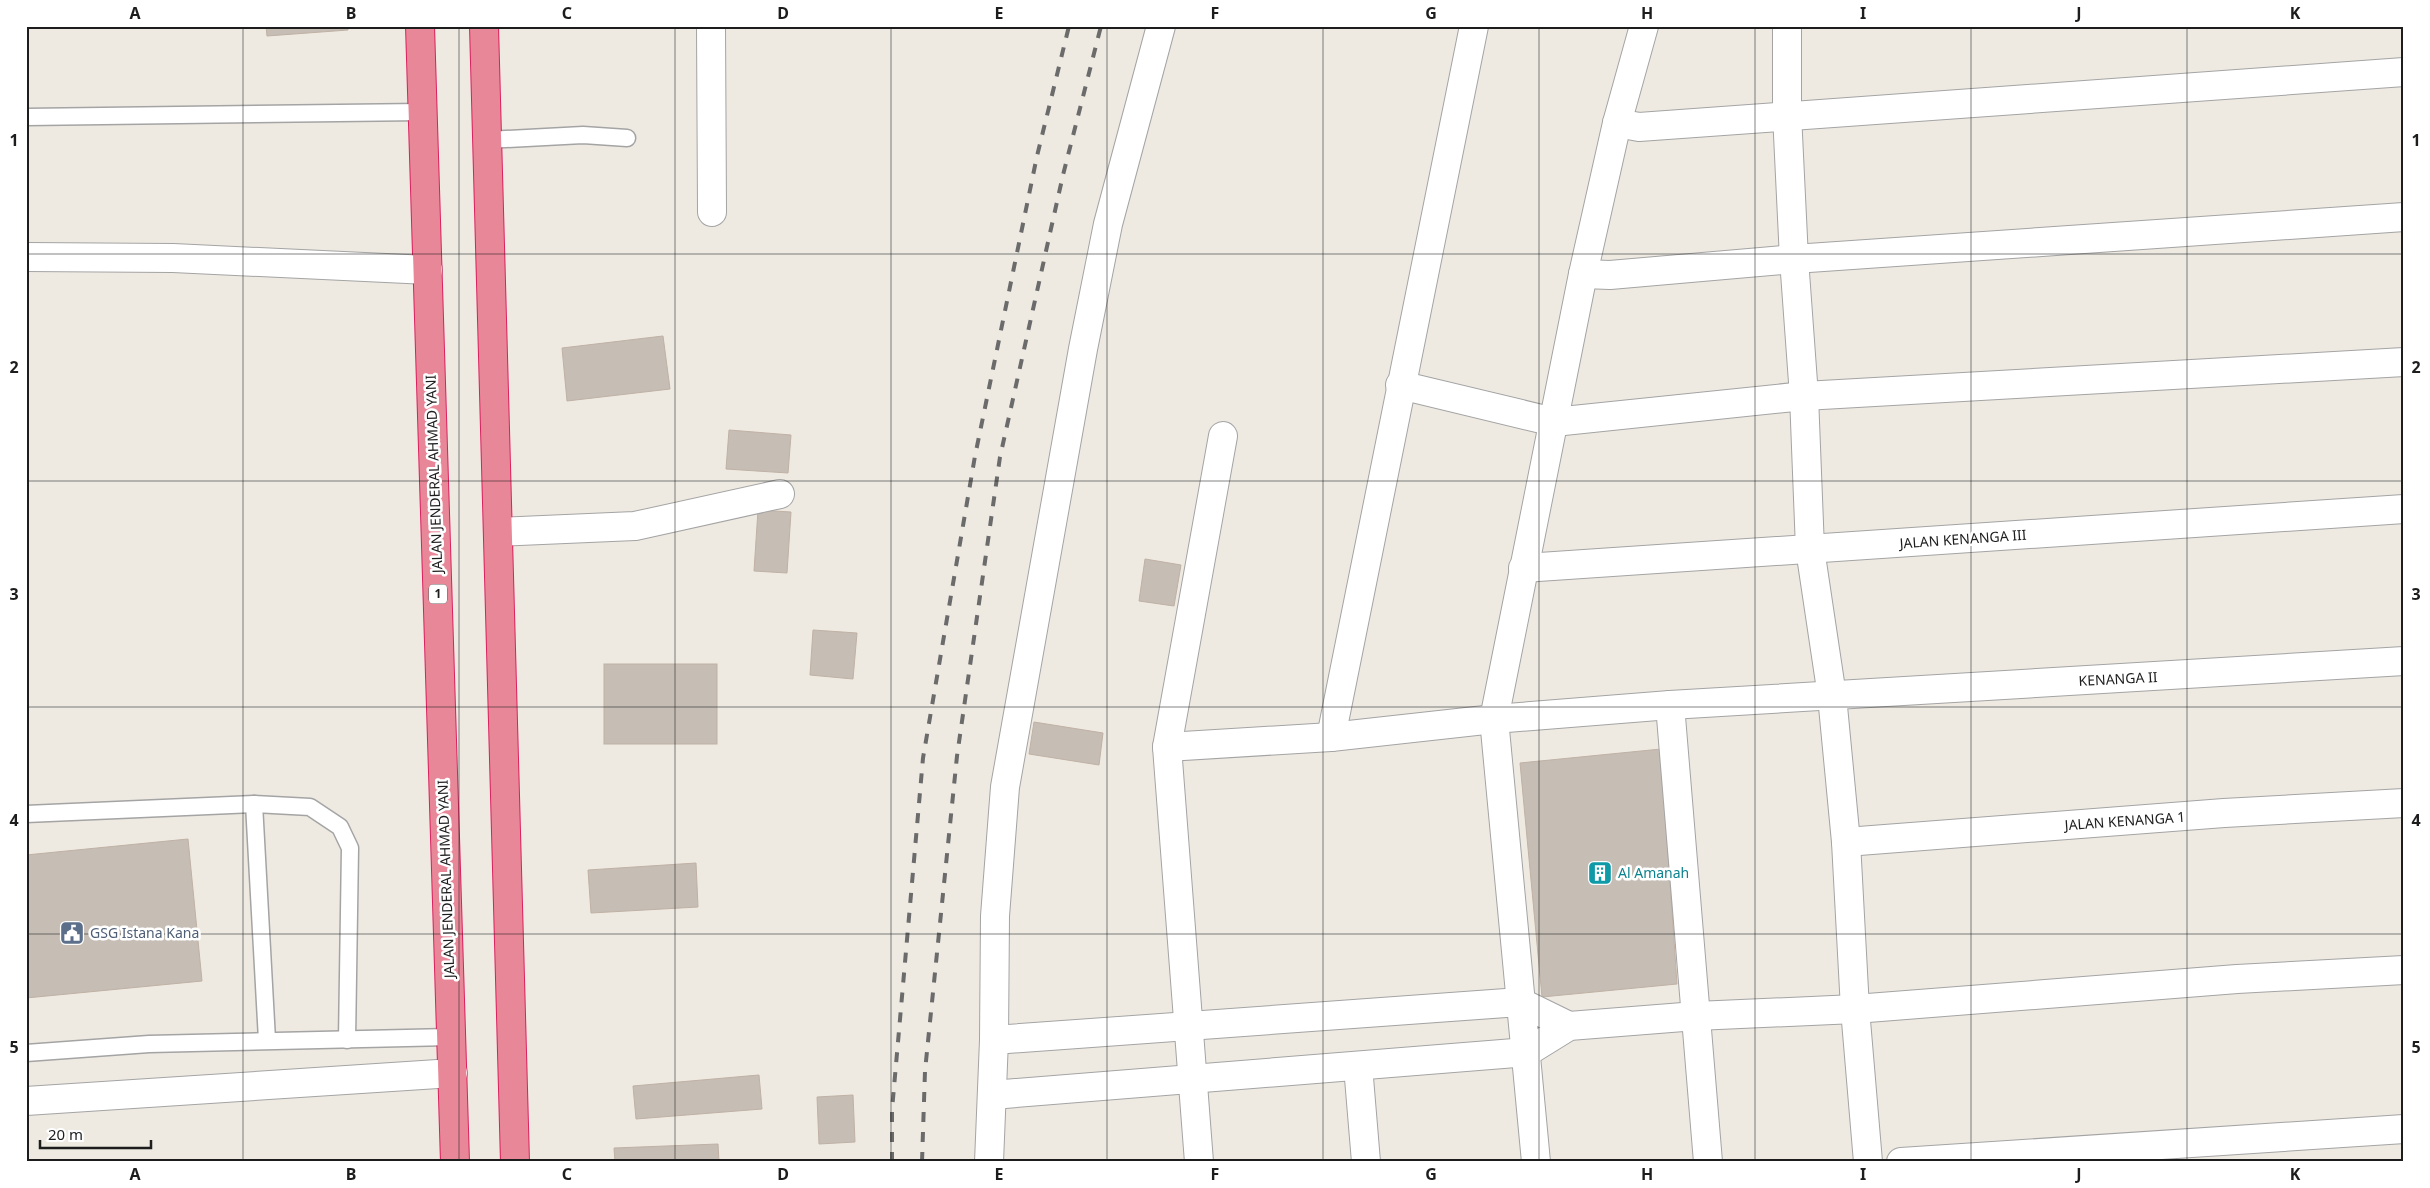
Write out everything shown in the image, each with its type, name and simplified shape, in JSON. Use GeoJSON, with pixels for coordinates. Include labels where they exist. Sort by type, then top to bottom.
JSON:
{"type":"FeatureCollection","features":[{"type":"Feature","properties":{"kind":"highway","name":"JALAN JENDERAL AHMAD YANI"},"geometry":{"type":"LineString","coordinates":[[420,26],[455,1162]]}},
{"type":"Feature","properties":{"kind":"highway"},"geometry":{"type":"LineString","coordinates":[[484,26],[516,1162]]}},
{"type":"Feature","properties":{"kind":"street"},"geometry":{"type":"LineString","coordinates":[[711,26],[712,212]]}},
{"type":"Feature","properties":{"kind":"street"},"geometry":{"type":"LineString","coordinates":[[989,1162],[994,1040],[995,916],[1005,787],[1069,424],[1106,233],[1161,26]]}},
{"type":"Feature","properties":{"kind":"street"},"geometry":{"type":"LineString","coordinates":[[1331,737],[1400,385],[1474,26]]}},
{"type":"Feature","properties":{"kind":"street"},"geometry":{"type":"LineString","coordinates":[[1536,1162],[1494,719],[1583,274],[1618,123],[1644,26]]}},
{"type":"Feature","properties":{"kind":"street"},"geometry":{"type":"LineString","coordinates":[[1787,26],[1787,114],[1794,259],[1804,396],[1810,549],[1832,696],[1846,842],[1855,1009],[1868,1162]]}},
{"type":"Feature","properties":{"kind":"street"},"geometry":{"type":"LineString","coordinates":[[1618,123],[1638,126],[2404,72]]}},
{"type":"Feature","properties":{"kind":"street"},"geometry":{"type":"LineString","coordinates":[[1583,274],[1610,275],[1794,259],[2404,217]]}},
{"type":"Feature","properties":{"kind":"street"},"geometry":{"type":"LineString","coordinates":[[26,257],[173,258],[428,270]]}},
{"type":"Feature","properties":{"kind":"street"},"geometry":{"type":"LineString","coordinates":[[1400,385],[1554,422],[1804,396],[2404,362]]}},
{"type":"Feature","properties":{"kind":"street"},"geometry":{"type":"LineString","coordinates":[[1199,1162],[1167,747],[1223,436]]}},
{"type":"Feature","properties":{"kind":"street"},"geometry":{"type":"LineString","coordinates":[[499,532],[635,526],[780,494]]}},
{"type":"Feature","properties":{"kind":"street","name":"JALAN KENANGA III"},"geometry":{"type":"LineString","coordinates":[[1523,568],[2404,509]]}},
{"type":"Feature","properties":{"kind":"street","name":"KENANGA II"},"geometry":{"type":"LineString","coordinates":[[1167,747],[1331,737],[1494,719],[1670,705],[2404,662]]}},
{"type":"Feature","properties":{"kind":"street"},"geometry":{"type":"LineString","coordinates":[[1670,705],[1708,1162]]}},
{"type":"Feature","properties":{"kind":"street","name":"JALAN KENANGA 1"},"geometry":{"type":"LineString","coordinates":[[1846,842],[2224,813],[2404,803]]}},
{"type":"Feature","properties":{"kind":"street"},"geometry":{"type":"LineString","coordinates":[[992,1095],[1527,1052],[1569,1026],[1696,1016],[1855,1009],[2237,979],[2404,970]]}},
{"type":"Feature","properties":{"kind":"street"},"geometry":{"type":"LineString","coordinates":[[994,1040],[1189,1024],[1520,1002],[1569,1026]]}},
{"type":"Feature","properties":{"kind":"street"},"geometry":{"type":"LineString","coordinates":[[1358,1066],[1366,1162]]}},
{"type":"Feature","properties":{"kind":"street"},"geometry":{"type":"LineString","coordinates":[[26,1101],[453,1073]]}},
{"type":"Feature","properties":{"kind":"street"},"geometry":{"type":"LineString","coordinates":[[1902,1162],[2010,1159],[2404,1130]]}},
{"type":"Feature","properties":{"kind":"lane"},"geometry":{"type":"LineString","coordinates":[[26,117],[422,112]]}},
{"type":"Feature","properties":{"kind":"lane"},"geometry":{"type":"LineString","coordinates":[[488,140],[584,136],[627,138]]}},
{"type":"Feature","properties":{"kind":"lane"},"geometry":{"type":"LineString","coordinates":[[26,814],[254,804],[310,807],[340,827],[350,848],[347,1040]]}},
{"type":"Feature","properties":{"kind":"lane"},"geometry":{"type":"LineString","coordinates":[[254,804],[267,1040]]}},
{"type":"Feature","properties":{"kind":"lane"},"geometry":{"type":"LineString","coordinates":[[26,1053],[149,1044],[450,1037]]}},
{"type":"Feature","properties":{"kind":"building"},"geometry":{"type":"Polygon","coordinates":[[[266,26],[348,26],[348,30],[267,36],[266,26]]]}},
{"type":"Feature","properties":{"kind":"building"},"geometry":{"type":"Polygon","coordinates":[[[663,336],[670,389],[567,401],[562,348],[663,336]]]}},
{"type":"Feature","properties":{"kind":"building"},"geometry":{"type":"Polygon","coordinates":[[[729,430],[791,435],[788,473],[726,469],[729,430]]]}},
{"type":"Feature","properties":{"kind":"building"},"geometry":{"type":"Polygon","coordinates":[[[758,510],[791,512],[787,573],[754,571],[758,510]]]}},
{"type":"Feature","properties":{"kind":"building"},"geometry":{"type":"Polygon","coordinates":[[[1145,559],[1181,565],[1174,606],[1139,601],[1145,559]]]}},
{"type":"Feature","properties":{"kind":"building"},"geometry":{"type":"Polygon","coordinates":[[[813,630],[857,633],[853,679],[810,675],[813,630]]]}},
{"type":"Feature","properties":{"kind":"building"},"geometry":{"type":"Polygon","coordinates":[[[604,664],[717,664],[717,744],[604,744],[604,664]]]}},
{"type":"Feature","properties":{"kind":"building"},"geometry":{"type":"Polygon","coordinates":[[[1034,722],[1103,733],[1099,765],[1029,754],[1034,722]]]}},
{"type":"Feature","properties":{"kind":"building","name":"Al Amanah"},"geometry":{"type":"Polygon","coordinates":[[[1661,749],[1677,984],[1542,997],[1520,763],[1661,749]]]}},
{"type":"Feature","properties":{"kind":"building"},"geometry":{"type":"Polygon","coordinates":[[[188,839],[202,981],[26,998],[26,855],[188,839]]]}},
{"type":"Feature","properties":{"kind":"building"},"geometry":{"type":"Polygon","coordinates":[[[696,863],[698,907],[591,913],[588,870],[696,863]]]}},
{"type":"Feature","properties":{"kind":"building"},"geometry":{"type":"Polygon","coordinates":[[[759,1075],[762,1109],[636,1119],[633,1086],[759,1075]]]}},
{"type":"Feature","properties":{"kind":"building"},"geometry":{"type":"Polygon","coordinates":[[[853,1095],[855,1142],[819,1144],[817,1097],[853,1095]]]}},
{"type":"Feature","properties":{"kind":"building"},"geometry":{"type":"Polygon","coordinates":[[[718,1144],[719,1162],[615,1162],[614,1148],[718,1144]]]}},
{"type":"Feature","properties":{"kind":"railway"},"geometry":{"type":"LineString","coordinates":[[892,1162],[892,1110],[923,758],[975,456],[1037,156],[1069,26]]}},
{"type":"Feature","properties":{"kind":"railway"},"geometry":{"type":"LineString","coordinates":[[922,1162],[925,1071],[957,756],[1000,457],[1063,175],[1101,26]]}},
{"type":"Feature","properties":{"kind":"place","name":"Al Amanah"},"geometry":{"type":"Point","coordinates":[1600,873]}},
{"type":"Feature","properties":{"kind":"place","name":"GSG Istana Kana"},"geometry":{"type":"Point","coordinates":[72,933]}}]}
